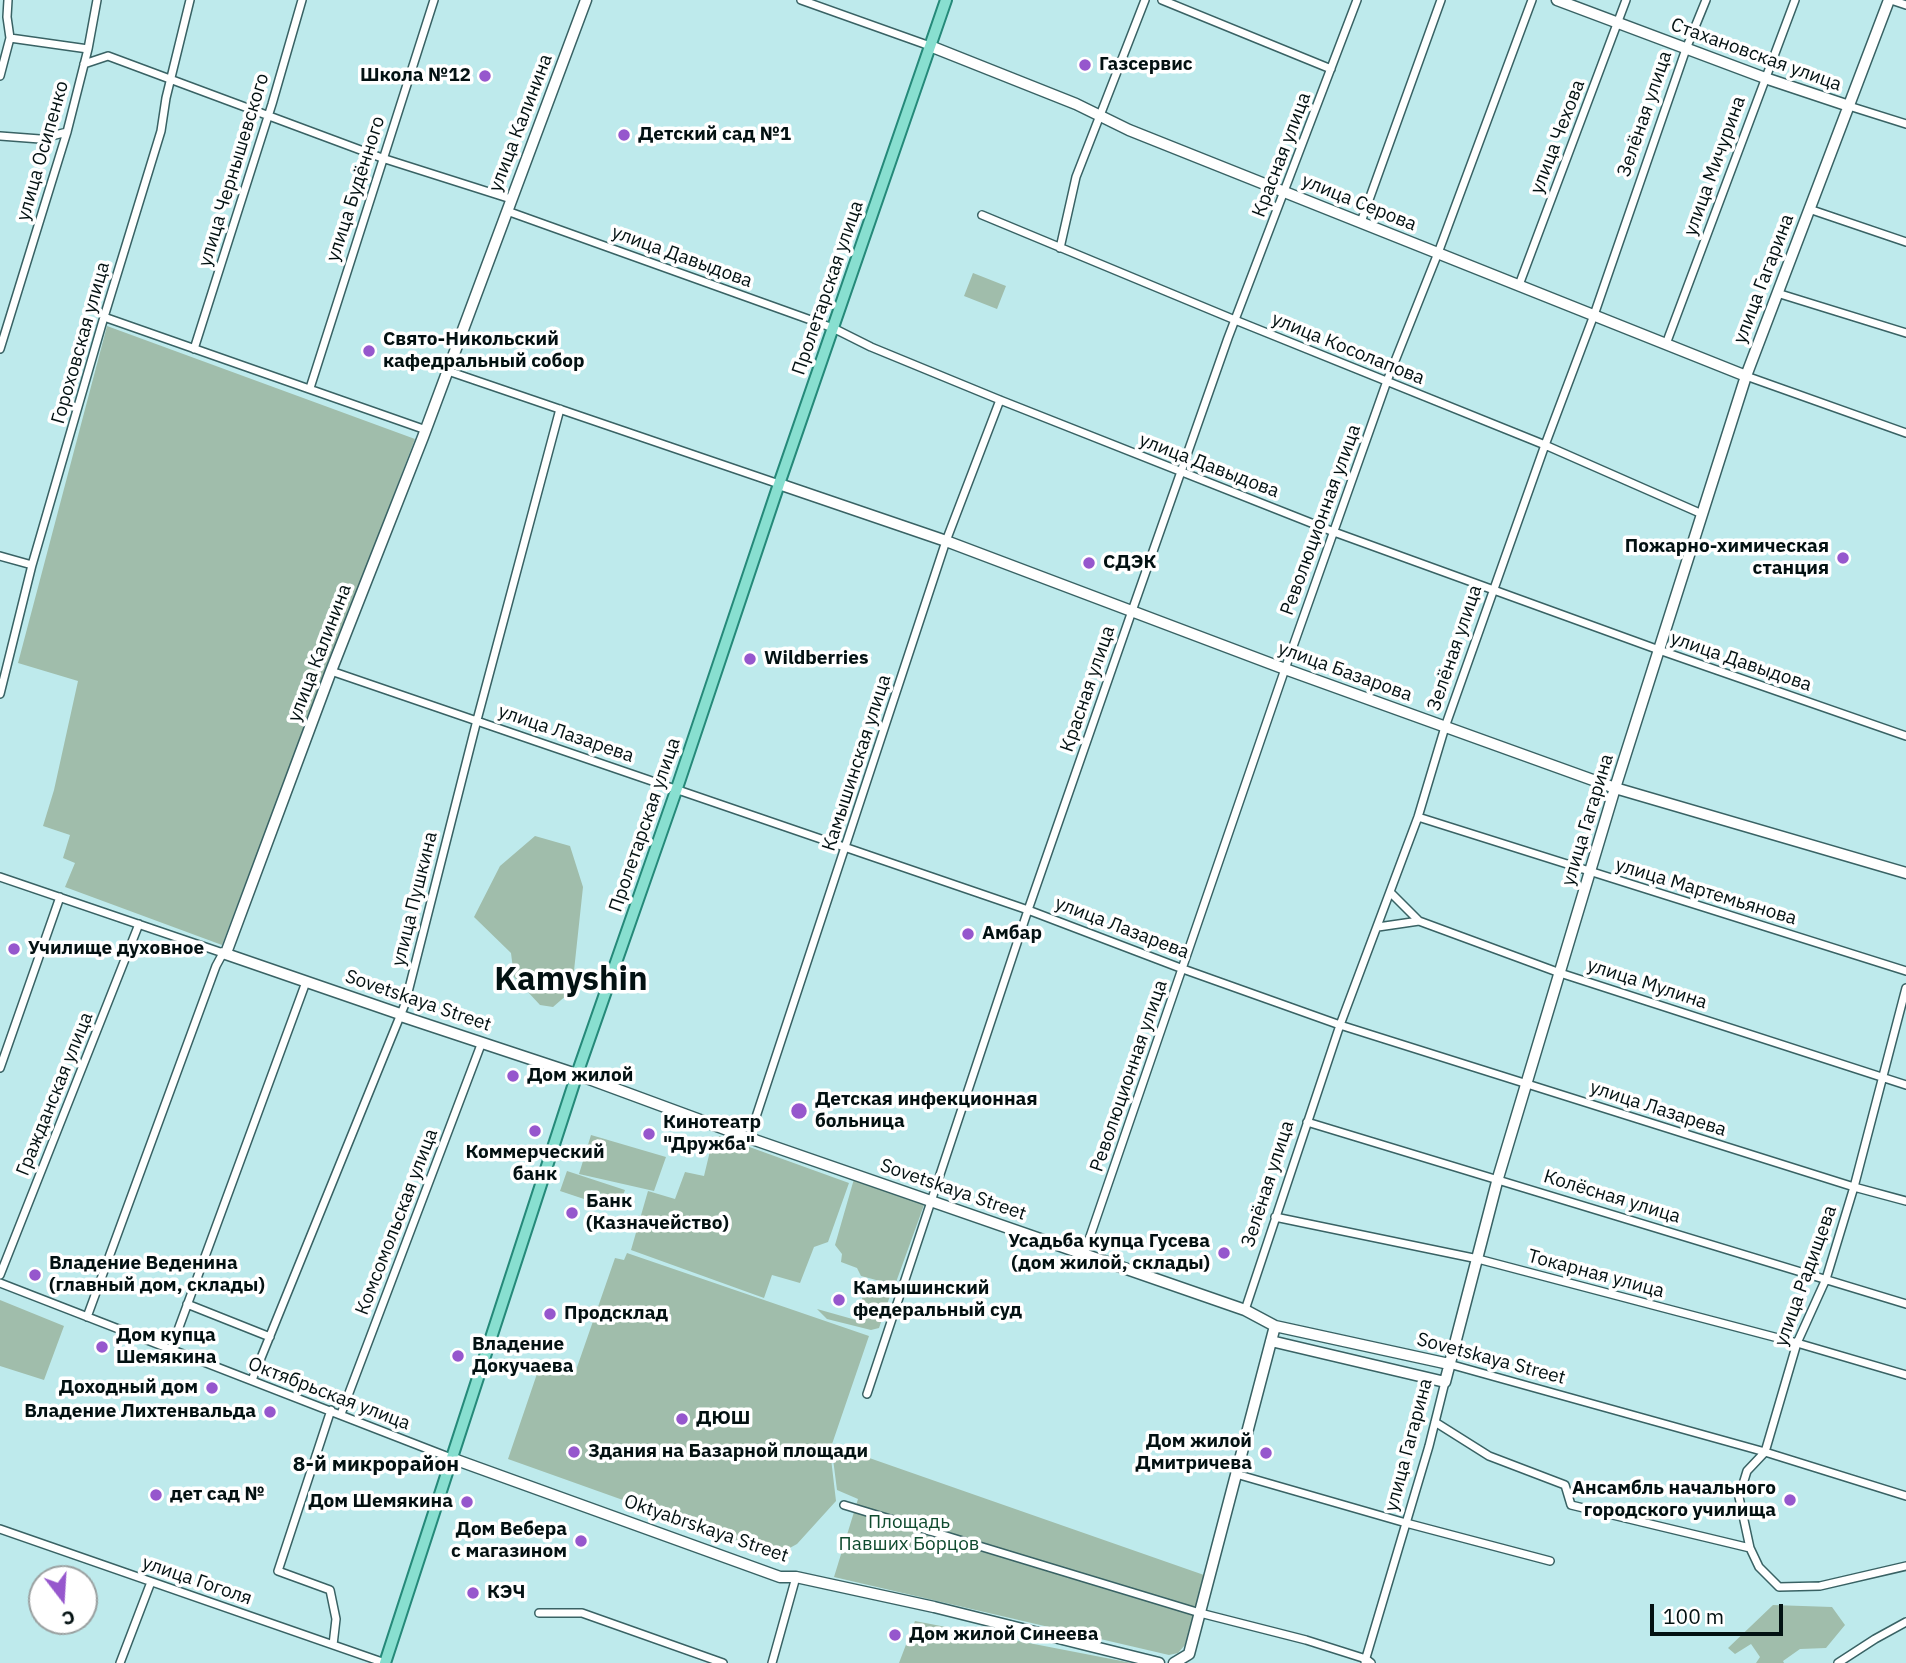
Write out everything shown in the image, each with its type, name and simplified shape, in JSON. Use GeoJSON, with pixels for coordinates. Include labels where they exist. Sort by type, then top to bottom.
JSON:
{"type":"FeatureCollection","features":[{"type":"Feature","properties":{"kind":"main road","name":"Пролетарская улица"},"geometry":{"type":"LineString","coordinates":[[385,1663],[577,1074],[946,0]]}},
{"type":"Feature","properties":{"kind":"street"},"geometry":{"type":"LineString","coordinates":[[0,76],[10,38],[8,0]]}},
{"type":"Feature","properties":{"kind":"street","name":"улица Осипенко"},"geometry":{"type":"LineString","coordinates":[[0,349],[67,132],[97,0]]}},
{"type":"Feature","properties":{"kind":"street","name":"Гороховская улица"},"geometry":{"type":"LineString","coordinates":[[0,694],[32,565],[161,131],[190,0]]}},
{"type":"Feature","properties":{"kind":"street","name":"улица Чернышевского"},"geometry":{"type":"LineString","coordinates":[[194,349],[302,0]]}},
{"type":"Feature","properties":{"kind":"street","name":"улица Будённого"},"geometry":{"type":"LineString","coordinates":[[310,388],[434,0]]}},
{"type":"Feature","properties":{"kind":"street","name":"улица Калинина"},"geometry":{"type":"LineString","coordinates":[[87,1317],[216,966],[223,953],[226,953],[331,671],[426,430],[586,0]]}},
{"type":"Feature","properties":{"kind":"street","name":"улица Серова"},"geometry":{"type":"LineString","coordinates":[[801,0],[930,46],[1129,130],[1745,376],[1906,433]]}},
{"type":"Feature","properties":{"kind":"street"},"geometry":{"type":"LineString","coordinates":[[1060,248],[1076,177],[1146,0]]}},
{"type":"Feature","properties":{"kind":"street"},"geometry":{"type":"LineString","coordinates":[[1162,0],[1331,69]]}},
{"type":"Feature","properties":{"kind":"street","name":"Красная улица"},"geometry":{"type":"LineString","coordinates":[[867,1394],[1028,910],[1132,611],[1235,320],[1357,0]]}},
{"type":"Feature","properties":{"kind":"street"},"geometry":{"type":"LineString","coordinates":[[1361,222],[1441,0]]}},
{"type":"Feature","properties":{"kind":"street","name":"Революционная улица"},"geometry":{"type":"LineString","coordinates":[[1084,1254],[1387,381],[1438,253],[1532,0]]}},
{"type":"Feature","properties":{"kind":"street","name":"Стахановская улица"},"geometry":{"type":"LineString","coordinates":[[1557,0],[1765,78],[1906,124]]}},
{"type":"Feature","properties":{"kind":"street","name":"улица Чехова"},"geometry":{"type":"LineString","coordinates":[[1519,285],[1626,0]]}},
{"type":"Feature","properties":{"kind":"street","name":"Зелёная улица"},"geometry":{"type":"LineString","coordinates":[[1245,1310],[1340,1025],[1391,893],[1494,588],[1594,315],[1686,48],[1706,0]]}},
{"type":"Feature","properties":{"kind":"street","name":"улица Мичурина"},"geometry":{"type":"LineString","coordinates":[[1666,344],[1795,0]]}},
{"type":"Feature","properties":{"kind":"street"},"geometry":{"type":"LineString","coordinates":[[1890,0],[1906,5]]}},
{"type":"Feature","properties":{"kind":"street","name":"улица Гагарина"},"geometry":{"type":"LineString","coordinates":[[1367,1662],[1445,1382],[1498,1178],[1615,788],[1745,376],[1890,0]]}},
{"type":"Feature","properties":{"kind":"street"},"geometry":{"type":"LineString","coordinates":[[10,38],[88,49]]}},
{"type":"Feature","properties":{"kind":"street"},"geometry":{"type":"LineString","coordinates":[[84,64],[108,56],[383,158],[511,199]]}},
{"type":"Feature","properties":{"kind":"street"},"geometry":{"type":"LineString","coordinates":[[0,136],[40,139],[67,132]]}},
{"type":"Feature","properties":{"kind":"street"},"geometry":{"type":"LineString","coordinates":[[1809,209],[1906,242]]}},
{"type":"Feature","properties":{"kind":"street","name":"улица Давыдова"},"geometry":{"type":"LineString","coordinates":[[507,211],[833,328],[1000,400],[1334,532],[1906,736]]}},
{"type":"Feature","properties":{"kind":"street","name":"улица Косолапова"},"geometry":{"type":"LineString","coordinates":[[982,215],[1545,445],[1702,514]]}},
{"type":"Feature","properties":{"kind":"street"},"geometry":{"type":"LineString","coordinates":[[1777,293],[1906,333]]}},
{"type":"Feature","properties":{"kind":"street"},"geometry":{"type":"LineString","coordinates":[[104,317],[426,430]]}},
{"type":"Feature","properties":{"kind":"street"},"geometry":{"type":"LineString","coordinates":[[448,370],[779,484]]}},
{"type":"Feature","properties":{"kind":"street","name":"Камышинская улица"},"geometry":{"type":"LineString","coordinates":[[749,1138],[946,541],[1000,400]]}},
{"type":"Feature","properties":{"kind":"street","name":"улица Пушкина"},"geometry":{"type":"LineString","coordinates":[[252,1380],[400,1014],[560,409]]}},
{"type":"Feature","properties":{"kind":"street","name":"улица Базарова"},"geometry":{"type":"LineString","coordinates":[[779,484],[946,541],[1285,669],[1615,788],[1906,873]]}},
{"type":"Feature","properties":{"kind":"street"},"geometry":{"type":"LineString","coordinates":[[0,556],[32,565]]}},
{"type":"Feature","properties":{"kind":"street","name":"улица Лазарева"},"geometry":{"type":"LineString","coordinates":[[331,671],[846,846],[1340,1025],[1854,1187],[1906,1200]]}},
{"type":"Feature","properties":{"kind":"street","name":"улица Мартемьянова"},"geometry":{"type":"LineString","coordinates":[[1418,817],[1906,971]]}},
{"type":"Feature","properties":{"kind":"street","name":"Sovetskaya Street"},"geometry":{"type":"LineString","coordinates":[[0,877],[577,1074],[749,1138],[1245,1310],[1275,1326],[1448,1364],[1765,1451],[1906,1496]]}},
{"type":"Feature","properties":{"kind":"street"},"geometry":{"type":"LineString","coordinates":[[1391,893],[1419,921]]}},
{"type":"Feature","properties":{"kind":"street"},"geometry":{"type":"LineString","coordinates":[[0,1068],[60,897]]}},
{"type":"Feature","properties":{"kind":"street","name":"улица Мулина"},"geometry":{"type":"LineString","coordinates":[[1378,927],[1419,921],[1560,973],[1906,1085]]}},
{"type":"Feature","properties":{"kind":"street","name":"Гражданская улица"},"geometry":{"type":"LineString","coordinates":[[0,1275],[139,924]]}},
{"type":"Feature","properties":{"kind":"street"},"geometry":{"type":"LineString","coordinates":[[170,1349],[306,982]]}},
{"type":"Feature","properties":{"kind":"street","name":"улица Радищева"},"geometry":{"type":"LineString","coordinates":[[1906,988],[1854,1187],[1826,1279],[1797,1343],[1765,1451],[1747,1471],[1739,1497],[1750,1548],[1759,1567],[1779,1587],[1821,1586],[1906,1566]]}},
{"type":"Feature","properties":{"kind":"street","name":"Комсомольская улица"},"geometry":{"type":"LineString","coordinates":[[341,1414],[482,1042]]}},
{"type":"Feature","properties":{"kind":"street","name":"Колёсная улица"},"geometry":{"type":"LineString","coordinates":[[1307,1122],[1906,1304]]}},
{"type":"Feature","properties":{"kind":"street","name":"Токарная улица"},"geometry":{"type":"LineString","coordinates":[[1275,1217],[1478,1259],[1797,1343],[1906,1375]]}},
{"type":"Feature","properties":{"kind":"street","name":"Октябрьская улица"},"geometry":{"type":"LineString","coordinates":[[0,1283],[451,1458]]}},
{"type":"Feature","properties":{"kind":"street"},"geometry":{"type":"LineString","coordinates":[[187,1304],[270,1337]]}},
{"type":"Feature","properties":{"kind":"street"},"geometry":{"type":"LineString","coordinates":[[1174,1663],[1189,1654],[1275,1326]]}},
{"type":"Feature","properties":{"kind":"street"},"geometry":{"type":"LineString","coordinates":[[1271,1341],[1445,1382]]}},
{"type":"Feature","properties":{"kind":"street"},"geometry":{"type":"LineString","coordinates":[[331,1410],[278,1571],[330,1590],[336,1619],[333,1645]]}},
{"type":"Feature","properties":{"kind":"street"},"geometry":{"type":"LineString","coordinates":[[1434,1422],[1489,1457],[1565,1485],[1571,1505],[1750,1548]]}},
{"type":"Feature","properties":{"kind":"street","name":"Oktyabrskaya Street"},"geometry":{"type":"LineString","coordinates":[[451,1458],[780,1577],[796,1577],[934,1607],[1159,1663]]}},
{"type":"Feature","properties":{"kind":"street"},"geometry":{"type":"LineString","coordinates":[[1236,1474],[1550,1561]]}},
{"type":"Feature","properties":{"kind":"street"},"geometry":{"type":"LineString","coordinates":[[845,1505],[1200,1614],[1306,1640],[1367,1662]]}},
{"type":"Feature","properties":{"kind":"street","name":"улица Гоголя"},"geometry":{"type":"LineString","coordinates":[[0,1529],[385,1663]]}},
{"type":"Feature","properties":{"kind":"street"},"geometry":{"type":"LineString","coordinates":[[772,1663],[796,1577]]}},
{"type":"Feature","properties":{"kind":"street"},"geometry":{"type":"LineString","coordinates":[[120,1663],[151,1582]]}},
{"type":"Feature","properties":{"kind":"street"},"geometry":{"type":"LineString","coordinates":[[539,1613],[582,1613],[723,1663]]}},
{"type":"Feature","properties":{"kind":"street"},"geometry":{"type":"LineString","coordinates":[[1838,1663],[1906,1622]]}},
{"type":"Feature","properties":{"kind":"green space"},"geometry":{"type":"Polygon","coordinates":[[[973,273],[1006,286],[997,309],[964,296],[973,273]]]}},
{"type":"Feature","properties":{"kind":"green space"},"geometry":{"type":"Polygon","coordinates":[[[107,326],[415,439],[222,945],[65,887],[75,863],[63,858],[70,835],[43,826],[54,790],[78,681],[18,663],[107,326]]]}},
{"type":"Feature","properties":{"kind":"green space"},"geometry":{"type":"Polygon","coordinates":[[[535,836],[570,846],[583,887],[573,980],[568,994],[553,1007],[540,1005],[514,977],[511,953],[474,917],[500,866],[535,836]]]}},
{"type":"Feature","properties":{"kind":"green space"},"geometry":{"type":"Polygon","coordinates":[[[591,1135],[666,1157],[654,1191],[579,1174],[591,1135]]]}},
{"type":"Feature","properties":{"kind":"green space"},"geometry":{"type":"Polygon","coordinates":[[[719,1136],[849,1183],[828,1242],[814,1247],[800,1283],[772,1275],[764,1298],[631,1250],[648,1191],[675,1199],[685,1172],[704,1176],[710,1151],[714,1152],[719,1136]]]}},
{"type":"Feature","properties":{"kind":"green space"},"geometry":{"type":"Polygon","coordinates":[[[567,1171],[625,1190],[621,1201],[591,1190],[590,1195],[611,1202],[614,1209],[560,1191],[567,1171]]]}},
{"type":"Feature","properties":{"kind":"green space"},"geometry":{"type":"Polygon","coordinates":[[[854,1179],[924,1205],[895,1285],[861,1276],[857,1268],[841,1262],[842,1254],[835,1245],[854,1179]]]}},
{"type":"Feature","properties":{"kind":"green space","name":"ДЮШ"},"geometry":{"type":"Polygon","coordinates":[[[627,1253],[869,1336],[830,1450],[836,1501],[797,1544],[777,1555],[508,1459],[540,1365],[575,1373],[615,1258],[624,1260],[627,1253]]]}},
{"type":"Feature","properties":{"kind":"green space"},"geometry":{"type":"Polygon","coordinates":[[[864,1292],[880,1298],[883,1292],[890,1296],[879,1328],[871,1330],[827,1319],[817,1309],[856,1320],[864,1292]]]}},
{"type":"Feature","properties":{"kind":"green space"},"geometry":{"type":"Polygon","coordinates":[[[0,1300],[64,1326],[44,1380],[0,1366],[0,1300]]]}},
{"type":"Feature","properties":{"kind":"green space","name":"Площадь Павших Борцов"},"geometry":{"type":"Polygon","coordinates":[[[835,1446],[1204,1575],[1185,1645],[1178,1653],[1169,1655],[834,1577],[858,1499],[837,1490],[832,1451],[835,1446]]]}},
{"type":"Feature","properties":{"kind":"green space"},"geometry":{"type":"Polygon","coordinates":[[[1773,1605],[1832,1607],[1845,1625],[1826,1648],[1800,1649],[1783,1661],[1784,1663],[1756,1663],[1760,1657],[1751,1644],[1735,1654],[1728,1648],[1773,1605]]]}},
{"type":"Feature","properties":{"kind":"green space"},"geometry":{"type":"Polygon","coordinates":[[[915,1621],[1132,1663],[899,1663],[915,1621]]]}},
{"type":"Feature","properties":{"kind":"place","name":"Газсервис"},"geometry":{"type":"Point","coordinates":[1085,65]}},
{"type":"Feature","properties":{"kind":"place","name":"Школа №12"},"geometry":{"type":"Point","coordinates":[485,76]}},
{"type":"Feature","properties":{"kind":"place","name":"Детский сад №1"},"geometry":{"type":"Point","coordinates":[624,135]}},
{"type":"Feature","properties":{"kind":"place","name":"Свято-Никольский кафедральный собор"},"geometry":{"type":"Point","coordinates":[369,351]}},
{"type":"Feature","properties":{"kind":"place","name":"Пожарно-химическая станция"},"geometry":{"type":"Point","coordinates":[1843,558]}},
{"type":"Feature","properties":{"kind":"place","name":"СДЭК"},"geometry":{"type":"Point","coordinates":[1089,563]}},
{"type":"Feature","properties":{"kind":"place","name":"Wildberries"},"geometry":{"type":"Point","coordinates":[750,659]}},
{"type":"Feature","properties":{"kind":"place","name":"Амбар"},"geometry":{"type":"Point","coordinates":[968,934]}},
{"type":"Feature","properties":{"kind":"place","name":"Училище духовное"},"geometry":{"type":"Point","coordinates":[14,949]}},
{"type":"Feature","properties":{"kind":"place","name":"Дом жилой"},"geometry":{"type":"Point","coordinates":[513,1076]}},
{"type":"Feature","properties":{"kind":"place","name":"Детская инфекционная больница"},"geometry":{"type":"Point","coordinates":[799,1111]}},
{"type":"Feature","properties":{"kind":"place","name":"Коммерческий банк"},"geometry":{"type":"Point","coordinates":[535,1131]}},
{"type":"Feature","properties":{"kind":"place","name":"Кинотеатр \"Дружба\""},"geometry":{"type":"Point","coordinates":[649,1134]}},
{"type":"Feature","properties":{"kind":"place","name":"Банк (Казначейство)"},"geometry":{"type":"Point","coordinates":[572,1213]}},
{"type":"Feature","properties":{"kind":"place","name":"Усадьба купца Гусева (дом жилой, склады)"},"geometry":{"type":"Point","coordinates":[1224,1253]}},
{"type":"Feature","properties":{"kind":"place","name":"Владение Веденина (главный дом, склады)"},"geometry":{"type":"Point","coordinates":[35,1275]}},
{"type":"Feature","properties":{"kind":"place","name":"Камышинский федеральный суд"},"geometry":{"type":"Point","coordinates":[839,1300]}},
{"type":"Feature","properties":{"kind":"place","name":"Продсклад"},"geometry":{"type":"Point","coordinates":[550,1314]}},
{"type":"Feature","properties":{"kind":"place","name":"Дом купца Шемякина"},"geometry":{"type":"Point","coordinates":[102,1347]}},
{"type":"Feature","properties":{"kind":"place","name":"Владение Докучаева"},"geometry":{"type":"Point","coordinates":[458,1356]}},
{"type":"Feature","properties":{"kind":"place","name":"Доходный дом"},"geometry":{"type":"Point","coordinates":[212,1388]}},
{"type":"Feature","properties":{"kind":"place","name":"Владение Лихтенвальда"},"geometry":{"type":"Point","coordinates":[270,1412]}},
{"type":"Feature","properties":{"kind":"place","name":"ДЮШ"},"geometry":{"type":"Point","coordinates":[682,1419]}},
{"type":"Feature","properties":{"kind":"place","name":"Здания на Базарной площади"},"geometry":{"type":"Point","coordinates":[574,1452]}},
{"type":"Feature","properties":{"kind":"place","name":"Дом жилой Дмитричева"},"geometry":{"type":"Point","coordinates":[1266,1453]}},
{"type":"Feature","properties":{"kind":"place","name":"дет сад №"},"geometry":{"type":"Point","coordinates":[156,1495]}},
{"type":"Feature","properties":{"kind":"place","name":"Ансамбль начального городского училища"},"geometry":{"type":"Point","coordinates":[1790,1500]}},
{"type":"Feature","properties":{"kind":"place","name":"Дом Шемякина"},"geometry":{"type":"Point","coordinates":[467,1502]}},
{"type":"Feature","properties":{"kind":"place","name":"Дом Вебера с магазином"},"geometry":{"type":"Point","coordinates":[581,1541]}},
{"type":"Feature","properties":{"kind":"place","name":"КЭЧ"},"geometry":{"type":"Point","coordinates":[473,1593]}},
{"type":"Feature","properties":{"kind":"place","name":"Дом жилой Синеева"},"geometry":{"type":"Point","coordinates":[895,1635]}},
{"type":"Feature","properties":{"kind":"district","name":"Kamyshin"},"geometry":{"type":"Point","coordinates":[571,980]}},
{"type":"Feature","properties":{"kind":"district","name":"8-й микрорайон"},"geometry":{"type":"Point","coordinates":[376,1465]}}]}
